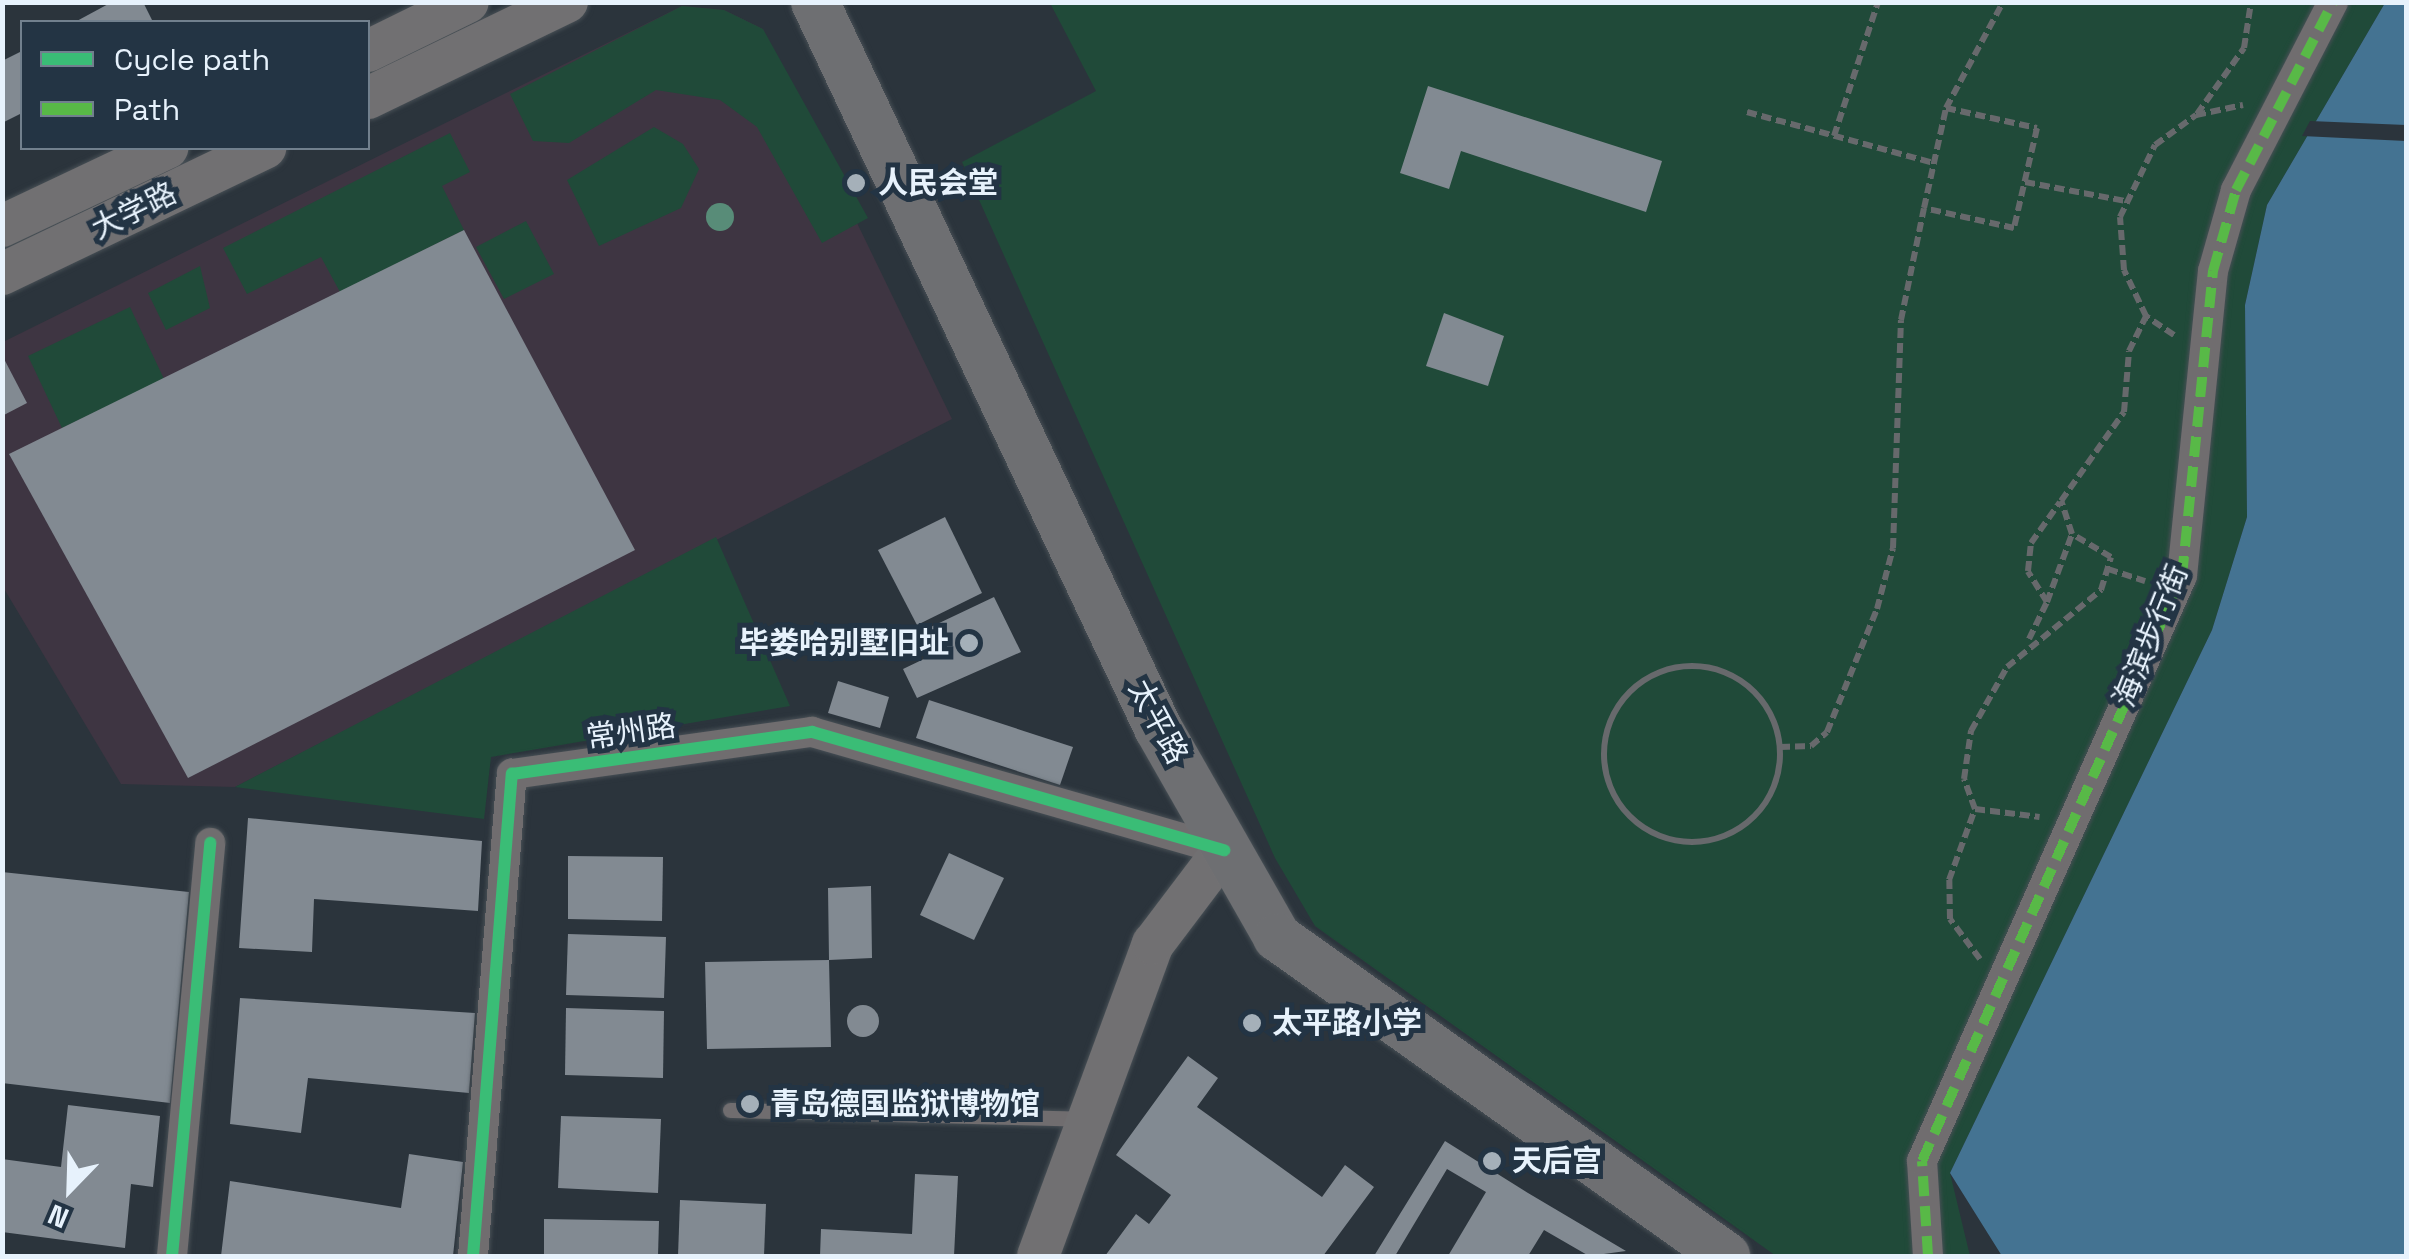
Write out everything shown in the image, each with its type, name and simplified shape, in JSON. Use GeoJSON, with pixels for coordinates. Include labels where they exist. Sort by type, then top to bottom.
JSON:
{"type":"FeatureCollection","features":[{"type":"Feature","properties":{"kind":"main road"},"geometry":{"type":"LineString","coordinates":[[370,50],[468,2]]}},
{"type":"Feature","properties":{"kind":"main road"},"geometry":{"type":"LineString","coordinates":[[370,97],[567,2]]}},
{"type":"Feature","properties":{"kind":"main road","name":"太平路"},"geometry":{"type":"LineString","coordinates":[[815,2],[1224,850],[1277,936],[1726,1256]]}},
{"type":"Feature","properties":{"kind":"main road","name":"大学路"},"geometry":{"type":"LineString","coordinates":[[2,226],[163,150]]}},
{"type":"Feature","properties":{"kind":"main road","name":"大学路"},"geometry":{"type":"LineString","coordinates":[[2,274],[261,150]]}},
{"type":"Feature","properties":{"kind":"main road"},"geometry":{"type":"LineString","coordinates":[[1038,1256],[1153,944],[1224,850]]}},
{"type":"Feature","properties":{"kind":"street","name":"海滨步行街"},"geometry":{"type":"LineString","coordinates":[[1928,1256],[1922,1162],[2002,974],[2182,576],[2205,354],[2236,190],[2333,2]]}},
{"type":"Feature","properties":{"kind":"street","name":"常州路"},"geometry":{"type":"LineString","coordinates":[[473,1256],[512,774],[812,732],[1224,850]]}},
{"type":"Feature","properties":{"kind":"street"},"geometry":{"type":"LineString","coordinates":[[172,1256],[210,843]]}},
{"type":"Feature","properties":{"kind":"lane"},"geometry":{"type":"LineString","coordinates":[[730,1110],[1086,1119]]}},
{"type":"Feature","properties":{"kind":"path"},"geometry":{"type":"LineString","coordinates":[[1834,136],[1878,2]]}},
{"type":"Feature","properties":{"kind":"path"},"geometry":{"type":"LineString","coordinates":[[1780,747],[1811,746],[1827,732],[1877,610],[1892,548],[1902,320],[1924,208],[1946,108],[2003,2]]}},
{"type":"Feature","properties":{"kind":"path"},"geometry":{"type":"LineString","coordinates":[[2205,354],[2146,316],[2124,270],[2126,201],[2155,145],[2196,116],[2244,48],[2249,5]]}},
{"type":"Feature","properties":{"kind":"path"},"geometry":{"type":"LineString","coordinates":[[2196,116],[2279,106]]}},
{"type":"Feature","properties":{"kind":"path"},"geometry":{"type":"LineString","coordinates":[[1924,208],[2014,228],[2037,128],[1946,108]]}},
{"type":"Feature","properties":{"kind":"path"},"geometry":{"type":"LineString","coordinates":[[1747,112],[1934,164]]}},
{"type":"Feature","properties":{"kind":"path"},"geometry":{"type":"LineString","coordinates":[[2025,182],[2126,201]]}},
{"type":"Feature","properties":{"kind":"path"},"geometry":{"type":"LineString","coordinates":[[2047,602],[2033,591],[2031,543],[2124,412],[2128,351],[2146,316]]}},
{"type":"Feature","properties":{"kind":"path"},"geometry":{"type":"LineString","coordinates":[[2028,640],[2101,590],[2110,558],[2072,534],[2060,500]]}},
{"type":"Feature","properties":{"kind":"path"},"geometry":{"type":"LineString","coordinates":[[2002,974],[1973,954],[1950,920],[1949,880],[1974,809],[1964,779],[1971,731],[2028,640],[2072,534]]}},
{"type":"Feature","properties":{"kind":"path"},"geometry":{"type":"LineString","coordinates":[[1702,667],[1755,693],[1780,747],[1764,805],[1721,838],[1694,842],[1666,839],[1621,807],[1603,755],[1621,701],[1644,680],[1702,667]]}},
{"type":"Feature","properties":{"kind":"path"},"geometry":{"type":"LineString","coordinates":[[1974,809],[2015,808],[2068,828]]}},
{"type":"Feature","properties":{"kind":"shaded area"},"geometry":{"type":"Polygon","coordinates":[[[682,6],[724,10],[763,29],[952,419],[235,787],[121,784],[3,587],[3,342],[682,6]]]}},
{"type":"Feature","properties":{"kind":"green space"},"geometry":{"type":"Polygon","coordinates":[[[1050,3],[2385,3],[2267,205],[2245,305],[2247,517],[2212,630],[1950,1173],[1970,1256],[1776,1256],[1315,926],[1275,858],[962,162],[1096,91],[1050,3]]]}},
{"type":"Feature","properties":{"kind":"green space"},"geometry":{"type":"Polygon","coordinates":[[[682,6],[724,10],[763,29],[868,218],[822,243],[757,127],[720,100],[656,90],[569,143],[533,141],[510,94],[682,6]]]}},
{"type":"Feature","properties":{"kind":"green space"},"geometry":{"type":"Polygon","coordinates":[[[654,127],[683,144],[699,169],[681,208],[599,246],[567,180],[654,127]]]}},
{"type":"Feature","properties":{"kind":"green space"},"geometry":{"type":"Polygon","coordinates":[[[450,133],[470,172],[442,186],[464,230],[340,292],[321,257],[247,294],[223,248],[450,133]]]}},
{"type":"Feature","properties":{"kind":"green space"},"geometry":{"type":"Polygon","coordinates":[[[526,221],[554,274],[504,299],[476,247],[526,221]]]}},
{"type":"Feature","properties":{"kind":"green space"},"geometry":{"type":"Polygon","coordinates":[[[200,266],[210,308],[166,330],[148,293],[200,266]]]}},
{"type":"Feature","properties":{"kind":"green space"},"geometry":{"type":"Polygon","coordinates":[[[130,307],[164,379],[62,428],[28,356],[130,307]]]}},
{"type":"Feature","properties":{"kind":"green space"},"geometry":{"type":"Polygon","coordinates":[[[716,537],[790,706],[491,757],[484,819],[235,787],[716,537]]]}},
{"type":"Feature","properties":{"kind":"water"},"geometry":{"type":"Polygon","coordinates":[[[2385,3],[2406,3],[2406,1256],[2002,1256],[1950,1173],[2212,630],[2247,517],[2245,305],[2267,205],[2385,3]]]}},
{"type":"Feature","properties":{"kind":"pier"},"geometry":{"type":"Polygon","coordinates":[[[2310,121],[2406,125],[2406,141],[2302,136],[2310,121]]]}},
{"type":"Feature","properties":{"kind":"building"},"geometry":{"type":"Polygon","coordinates":[[[112,2],[143,2],[152,20],[79,20],[112,2]]]}},
{"type":"Feature","properties":{"kind":"building"},"geometry":{"type":"Polygon","coordinates":[[[20,52],[20,114],[2,123],[2,61],[20,52]]]}},
{"type":"Feature","properties":{"kind":"building"},"geometry":{"type":"Polygon","coordinates":[[[1428,86],[1662,161],[1646,212],[1461,151],[1449,189],[1400,173],[1428,86]]]}},
{"type":"Feature","properties":{"kind":"building"},"geometry":{"type":"Polygon","coordinates":[[[464,230],[635,550],[188,778],[9,454],[464,230]]]}},
{"type":"Feature","properties":{"kind":"building"},"geometry":{"type":"Polygon","coordinates":[[[1444,313],[1504,336],[1488,386],[1426,366],[1444,313]]]}},
{"type":"Feature","properties":{"kind":"building"},"geometry":{"type":"Polygon","coordinates":[[[2,355],[27,403],[2,416],[2,355]]]}},
{"type":"Feature","properties":{"kind":"building"},"geometry":{"type":"Polygon","coordinates":[[[945,517],[982,593],[917,625],[878,550],[945,517]]]}},
{"type":"Feature","properties":{"kind":"building","name":"毕娄哈别墅旧址"},"geometry":{"type":"Polygon","coordinates":[[[994,597],[1021,652],[917,698],[903,669],[928,657],[916,634],[994,597]]]}},
{"type":"Feature","properties":{"kind":"building"},"geometry":{"type":"Polygon","coordinates":[[[838,681],[889,697],[880,728],[828,713],[838,681]]]}},
{"type":"Feature","properties":{"kind":"building"},"geometry":{"type":"Polygon","coordinates":[[[929,700],[1073,747],[1060,785],[916,738],[929,700]]]}},
{"type":"Feature","properties":{"kind":"building"},"geometry":{"type":"Polygon","coordinates":[[[248,818],[482,841],[478,911],[314,899],[312,952],[239,948],[248,818]]]}},
{"type":"Feature","properties":{"kind":"building"},"geometry":{"type":"Polygon","coordinates":[[[949,853],[1004,878],[974,940],[920,915],[949,853]]]}},
{"type":"Feature","properties":{"kind":"building"},"geometry":{"type":"Polygon","coordinates":[[[568,856],[663,857],[662,921],[568,919],[568,856]]]}},
{"type":"Feature","properties":{"kind":"building"},"geometry":{"type":"Polygon","coordinates":[[[2,872],[189,892],[170,1103],[2,1083],[2,872]]]}},
{"type":"Feature","properties":{"kind":"building"},"geometry":{"type":"Polygon","coordinates":[[[871,886],[872,958],[829,960],[828,888],[871,886]]]}},
{"type":"Feature","properties":{"kind":"building"},"geometry":{"type":"Polygon","coordinates":[[[568,934],[666,937],[664,998],[566,995],[568,934]]]}},
{"type":"Feature","properties":{"kind":"building"},"geometry":{"type":"Polygon","coordinates":[[[829,960],[831,1047],[707,1049],[705,962],[829,960]]]}},
{"type":"Feature","properties":{"kind":"building"},"geometry":{"type":"Polygon","coordinates":[[[240,998],[475,1013],[469,1093],[308,1078],[301,1133],[230,1124],[240,998]]]}},
{"type":"Feature","properties":{"kind":"building"},"geometry":{"type":"Polygon","coordinates":[[[863,1005],[874,1010],[879,1021],[874,1032],[863,1037],[852,1032],[847,1021],[852,1010],[863,1005]]]}},
{"type":"Feature","properties":{"kind":"building"},"geometry":{"type":"Polygon","coordinates":[[[566,1008],[664,1011],[663,1078],[565,1075],[566,1008]]]}},
{"type":"Feature","properties":{"kind":"building"},"geometry":{"type":"Polygon","coordinates":[[[1188,1056],[1218,1078],[1197,1107],[1322,1197],[1345,1165],[1374,1187],[1323,1256],[1105,1256],[1136,1214],[1149,1224],[1171,1195],[1116,1155],[1188,1056]]]}},
{"type":"Feature","properties":{"kind":"building"},"geometry":{"type":"Polygon","coordinates":[[[68,1105],[160,1116],[153,1187],[131,1184],[125,1248],[2,1232],[2,1159],[61,1167],[68,1105]]]}},
{"type":"Feature","properties":{"kind":"building"},"geometry":{"type":"Polygon","coordinates":[[[561,1116],[661,1119],[658,1193],[558,1188],[561,1116]]]}},
{"type":"Feature","properties":{"kind":"building"},"geometry":{"type":"Polygon","coordinates":[[[1445,1141],[1626,1251],[1589,1256],[1544,1230],[1528,1256],[1448,1256],[1486,1192],[1447,1169],[1395,1256],[1374,1256],[1445,1141]]]}},
{"type":"Feature","properties":{"kind":"building"},"geometry":{"type":"Polygon","coordinates":[[[409,1154],[463,1162],[453,1256],[221,1256],[230,1181],[401,1208],[409,1154]]]}},
{"type":"Feature","properties":{"kind":"building"},"geometry":{"type":"Polygon","coordinates":[[[915,1174],[958,1176],[954,1256],[820,1256],[821,1229],[912,1234],[915,1174]]]}},
{"type":"Feature","properties":{"kind":"building"},"geometry":{"type":"Polygon","coordinates":[[[680,1200],[766,1204],[764,1256],[678,1256],[680,1200]]]}},
{"type":"Feature","properties":{"kind":"building"},"geometry":{"type":"Polygon","coordinates":[[[544,1219],[659,1221],[658,1256],[544,1256],[544,1219]]]}},
{"type":"Feature","properties":{"kind":"marked path"},"geometry":{"type":"LineString","coordinates":[[1928,1256],[1922,1161],[2182,576],[2213,271],[2236,190],[2333,2]]}},
{"type":"Feature","properties":{"kind":"cycle path"},"geometry":{"type":"LineString","coordinates":[[473,1256],[512,774],[812,732],[1224,850]]}},
{"type":"Feature","properties":{"kind":"cycle path"},"geometry":{"type":"LineString","coordinates":[[172,1256],[210,843]]}},
{"type":"Feature","properties":{"kind":"place","name":"人民会堂"},"geometry":{"type":"Point","coordinates":[856,183]}},
{"type":"Feature","properties":{"kind":"place","name":"毕娄哈别墅旧址"},"geometry":{"type":"Point","coordinates":[969,643]}},
{"type":"Feature","properties":{"kind":"place","name":"太平路小学"},"geometry":{"type":"Point","coordinates":[1252,1023]}},
{"type":"Feature","properties":{"kind":"place","name":"青岛德国监狱博物馆"},"geometry":{"type":"Point","coordinates":[750,1104]}},
{"type":"Feature","properties":{"kind":"place","name":"天后宫"},"geometry":{"type":"Point","coordinates":[1492,1161]}}]}
